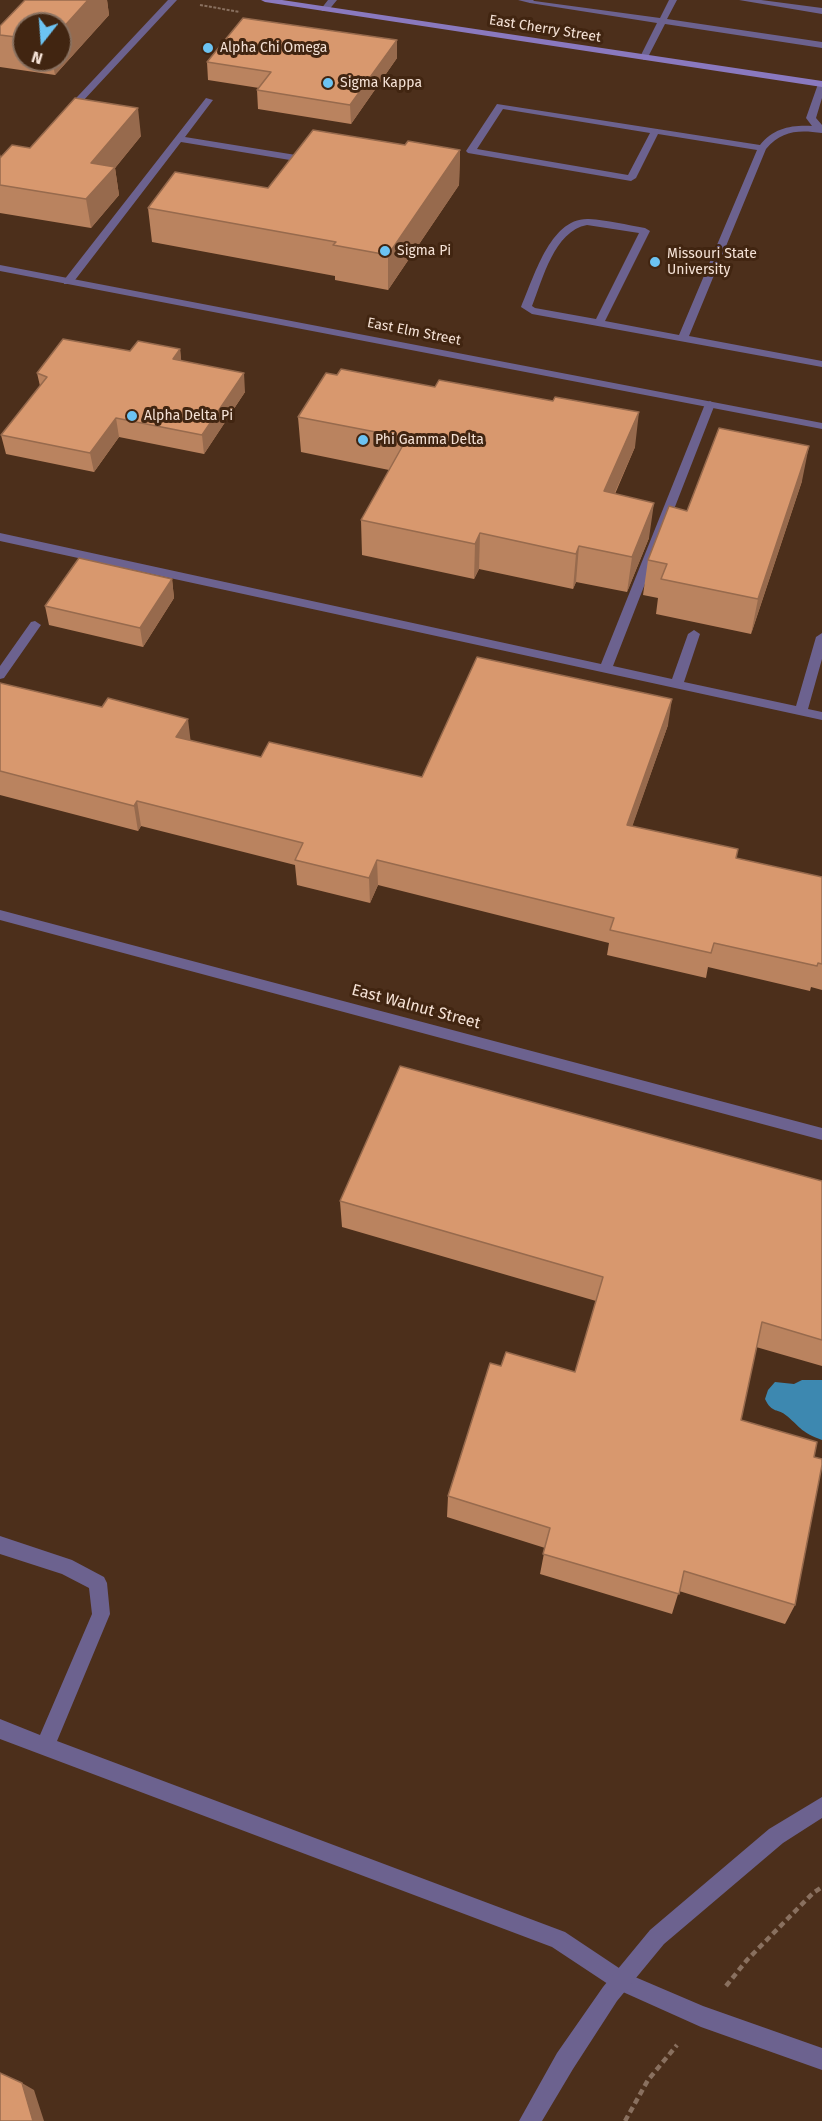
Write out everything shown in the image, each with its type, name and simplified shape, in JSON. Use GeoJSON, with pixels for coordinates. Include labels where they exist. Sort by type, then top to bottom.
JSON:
{"type":"FeatureCollection","features":[{"type":"Feature","properties":{"kind":"street"},"geometry":{"type":"LineString","coordinates":[[57,123],[173,0]]}},
{"type":"Feature","properties":{"kind":"street","name":"East Cherry Street"},"geometry":{"type":"LineString","coordinates":[[265,0],[822,84]]}},
{"type":"Feature","properties":{"kind":"street"},"geometry":{"type":"LineString","coordinates":[[325,9],[333,0]]}},
{"type":"Feature","properties":{"kind":"street"},"geometry":{"type":"LineString","coordinates":[[644,57],[673,0]]}},
{"type":"Feature","properties":{"kind":"street"},"geometry":{"type":"LineString","coordinates":[[743,0],[822,11]]}},
{"type":"Feature","properties":{"kind":"street"},"geometry":{"type":"LineString","coordinates":[[526,1],[822,45]]}},
{"type":"Feature","properties":{"kind":"street"},"geometry":{"type":"LineString","coordinates":[[821,129],[811,118],[822,84]]}},
{"type":"Feature","properties":{"kind":"street"},"geometry":{"type":"LineString","coordinates":[[68,282],[209,100]]}},
{"type":"Feature","properties":{"kind":"street"},"geometry":{"type":"LineString","coordinates":[[655,131],[631,178],[471,151],[500,106],[762,148]]}},
{"type":"Feature","properties":{"kind":"street"},"geometry":{"type":"LineString","coordinates":[[683,339],[762,148],[772,135],[783,130],[821,129]]}},
{"type":"Feature","properties":{"kind":"street"},"geometry":{"type":"LineString","coordinates":[[180,139],[302,159]]}},
{"type":"Feature","properties":{"kind":"street"},"geometry":{"type":"LineString","coordinates":[[599,323],[645,231],[587,222],[573,225],[564,232],[553,248],[526,307],[547,315],[822,364]]}},
{"type":"Feature","properties":{"kind":"street","name":"East Elm Street"},"geometry":{"type":"LineString","coordinates":[[0,268],[822,426]]}},
{"type":"Feature","properties":{"kind":"street"},"geometry":{"type":"LineString","coordinates":[[606,668],[710,404]]}},
{"type":"Feature","properties":{"kind":"street"},"geometry":{"type":"LineString","coordinates":[[0,537],[822,716]]}},
{"type":"Feature","properties":{"kind":"street"},"geometry":{"type":"LineString","coordinates":[[0,675],[35,625]]}},
{"type":"Feature","properties":{"kind":"street"},"geometry":{"type":"LineString","coordinates":[[676,684],[694,634]]}},
{"type":"Feature","properties":{"kind":"street"},"geometry":{"type":"LineString","coordinates":[[801,711],[821,642]]}},
{"type":"Feature","properties":{"kind":"street","name":"East Walnut Street"},"geometry":{"type":"LineString","coordinates":[[0,915],[822,1134]]}},
{"type":"Feature","properties":{"kind":"street"},"geometry":{"type":"LineString","coordinates":[[0,1545],[66,1566],[98,1583],[101,1614],[45,1746]]}},
{"type":"Feature","properties":{"kind":"street"},"geometry":{"type":"LineString","coordinates":[[0,1729],[558,1939],[621,1981],[701,2016],[822,2059]]}},
{"type":"Feature","properties":{"kind":"street"},"geometry":{"type":"LineString","coordinates":[[530,2121],[565,2061],[621,1981],[666,1929],[776,1836],[822,1807]]}},
{"type":"Feature","properties":{"kind":"water"},"geometry":{"type":"Polygon","coordinates":[[[802,1380],[822,1380],[822,1440],[773,1409],[765,1399],[768,1390],[775,1382],[794,1384],[802,1380]]]}},
{"type":"Feature","properties":{"kind":"building"},"geometry":{"type":"Polygon","coordinates":[[[25,0],[88,0],[72,18],[72,12],[13,12],[25,0]]]}},
{"type":"Feature","properties":{"kind":"building"},"geometry":{"type":"Polygon","coordinates":[[[12,14],[12,36],[0,35],[0,26],[12,14]]]}},
{"type":"Feature","properties":{"kind":"building"},"geometry":{"type":"Polygon","coordinates":[[[243,18],[397,40],[350,105],[257,90],[271,72],[207,62],[243,18]]]}},
{"type":"Feature","properties":{"kind":"building"},"geometry":{"type":"Polygon","coordinates":[[[75,98],[138,108],[91,163],[115,167],[86,199],[0,185],[0,158],[12,145],[30,148],[75,98]]]}},
{"type":"Feature","properties":{"kind":"building"},"geometry":{"type":"Polygon","coordinates":[[[313,130],[405,145],[408,141],[460,150],[388,255],[333,245],[336,242],[148,208],[175,172],[268,188],[313,130]]]}},
{"type":"Feature","properties":{"kind":"building","name":"Alpha Delta Pi"},"geometry":{"type":"Polygon","coordinates":[[[63,339],[130,351],[138,341],[180,349],[173,359],[244,373],[202,435],[116,418],[90,453],[1,435],[47,377],[37,373],[63,339]]]}},
{"type":"Feature","properties":{"kind":"building"},"geometry":{"type":"Polygon","coordinates":[[[341,369],[435,387],[439,380],[553,401],[555,397],[639,412],[604,491],[654,503],[632,557],[579,546],[576,554],[480,533],[475,544],[361,520],[407,438],[298,417],[326,373],[337,375],[341,369]]]}},
{"type":"Feature","properties":{"kind":"building"},"geometry":{"type":"Polygon","coordinates":[[[719,428],[809,446],[758,599],[661,579],[667,564],[648,560],[669,506],[687,511],[719,428]]]}},
{"type":"Feature","properties":{"kind":"building"},"geometry":{"type":"Polygon","coordinates":[[[79,558],[172,579],[140,628],[45,606],[79,558]]]}},
{"type":"Feature","properties":{"kind":"building"},"geometry":{"type":"Polygon","coordinates":[[[477,657],[672,699],[627,825],[738,849],[736,858],[822,877],[822,964],[818,963],[817,966],[714,943],[711,953],[610,930],[614,918],[377,860],[369,878],[295,860],[303,843],[137,801],[134,806],[0,771],[0,683],[102,707],[108,698],[188,719],[176,737],[261,757],[269,742],[422,777],[477,657]]]}},
{"type":"Feature","properties":{"kind":"building"},"geometry":{"type":"Polygon","coordinates":[[[400,1066],[822,1181],[822,1340],[762,1322],[741,1420],[817,1442],[814,1457],[822,1459],[795,1605],[684,1571],[679,1594],[543,1554],[550,1528],[448,1496],[490,1363],[501,1366],[506,1352],[575,1372],[603,1277],[340,1201],[400,1066]]]}},
{"type":"Feature","properties":{"kind":"building"},"geometry":{"type":"Polygon","coordinates":[[[0,2073],[22,2083],[33,2121],[0,2121],[0,2073]]]}},
{"type":"Feature","properties":{"kind":"place","name":"Alpha Chi Omega"},"geometry":{"type":"Point","coordinates":[208,48]}},
{"type":"Feature","properties":{"kind":"place","name":"Sigma Kappa"},"geometry":{"type":"Point","coordinates":[328,83]}},
{"type":"Feature","properties":{"kind":"place","name":"Sigma Pi"},"geometry":{"type":"Point","coordinates":[385,251]}},
{"type":"Feature","properties":{"kind":"place","name":"Missouri State University"},"geometry":{"type":"Point","coordinates":[655,262]}},
{"type":"Feature","properties":{"kind":"place","name":"Alpha Delta Pi"},"geometry":{"type":"Point","coordinates":[132,416]}},
{"type":"Feature","properties":{"kind":"place","name":"Phi Gamma Delta"},"geometry":{"type":"Point","coordinates":[363,440]}}]}
